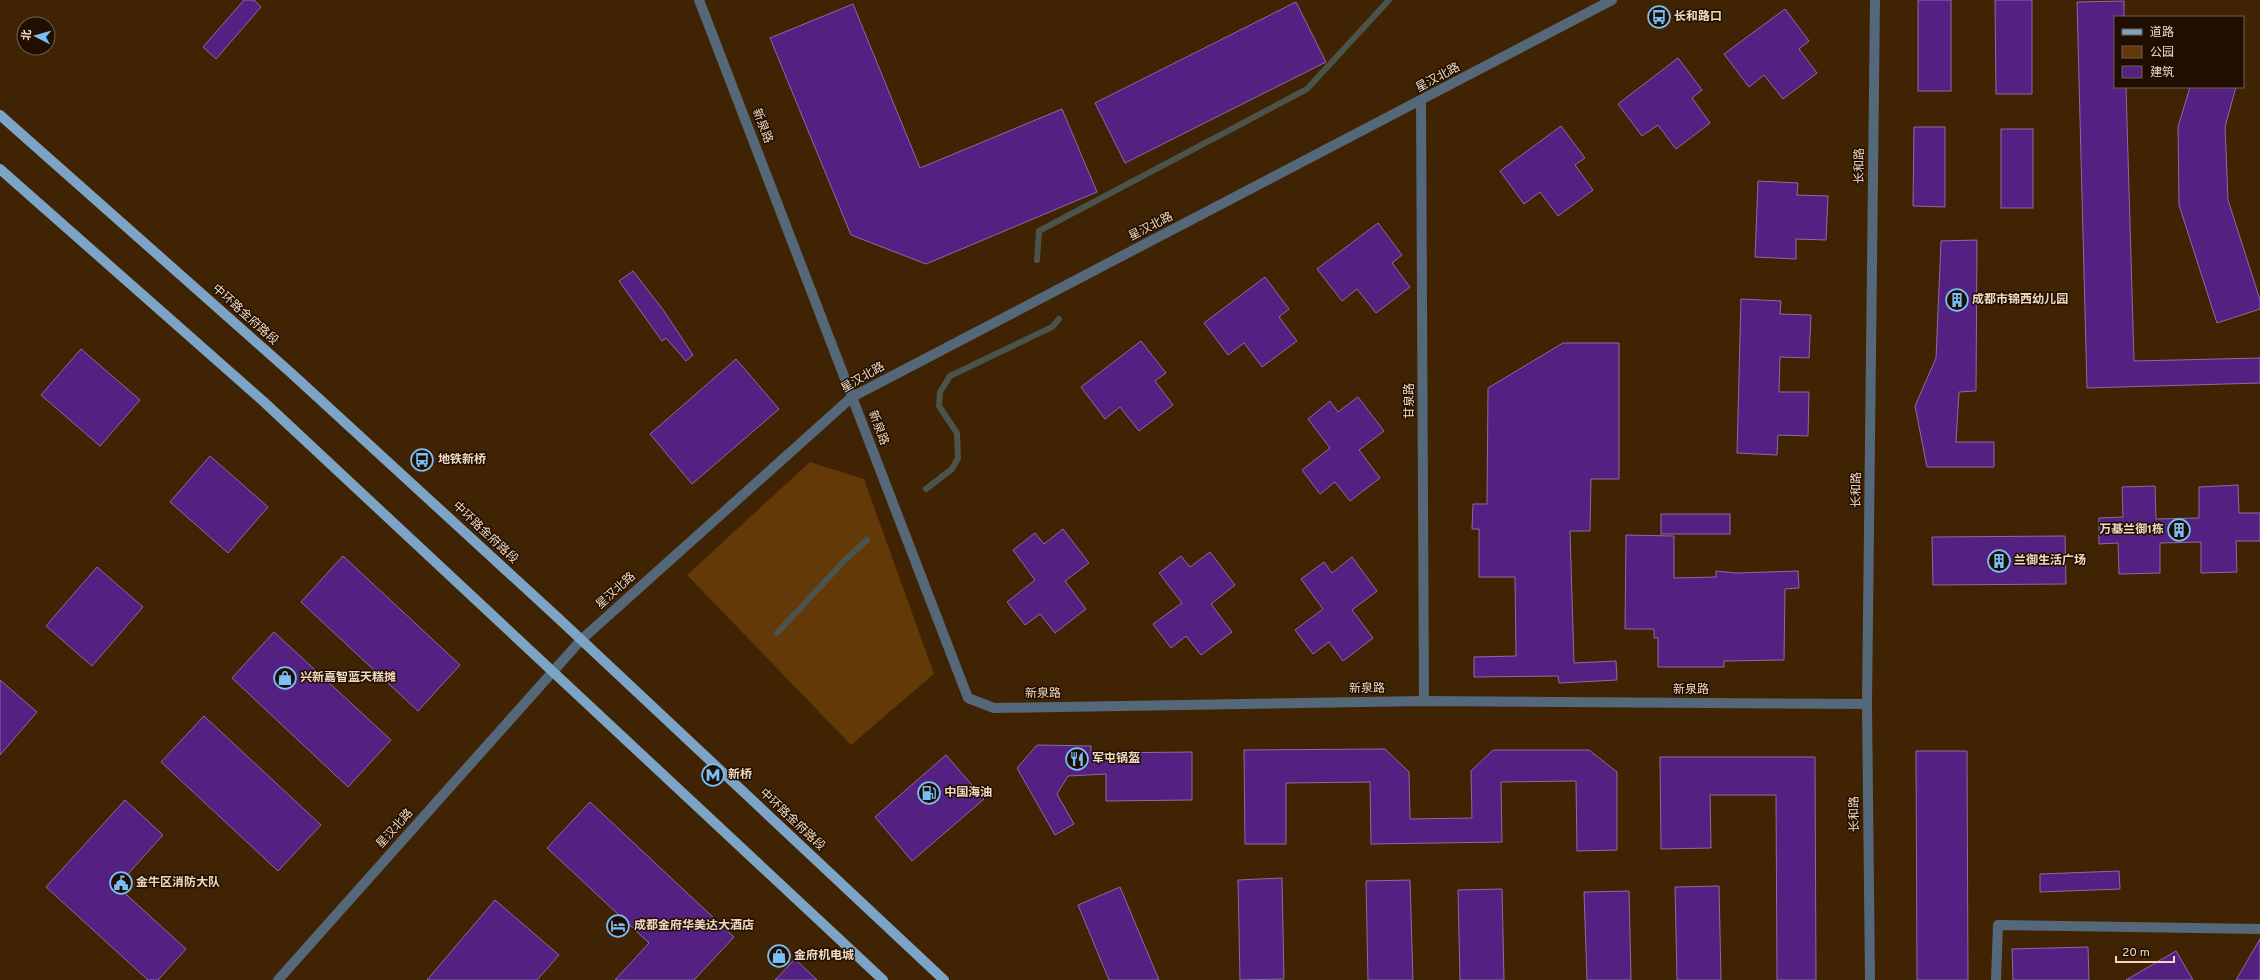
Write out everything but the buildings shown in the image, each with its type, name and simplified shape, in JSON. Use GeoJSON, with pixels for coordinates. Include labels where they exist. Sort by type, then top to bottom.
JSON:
{"type":"FeatureCollection","features":[{"type":"Feature","properties":{"kind":"main road","name":"中环路金府路段"},"geometry":{"type":"LineString","coordinates":[[0,115],[290,372],[581,640],[944,980]]}},
{"type":"Feature","properties":{"kind":"main road"},"geometry":{"type":"LineString","coordinates":[[0,169],[264,402],[552,673],[883,980]]}},
{"type":"Feature","properties":{"kind":"street","name":"新泉路"},"geometry":{"type":"LineString","coordinates":[[699,0],[968,698],[994,708],[1424,701],[1867,704]]}},
{"type":"Feature","properties":{"kind":"street","name":"星汉北路"},"geometry":{"type":"LineString","coordinates":[[278,980],[581,640],[852,397],[1422,101],[1612,0]]}},
{"type":"Feature","properties":{"kind":"street","name":"长和路"},"geometry":{"type":"LineString","coordinates":[[1870,980],[1867,704],[1875,0]]}},
{"type":"Feature","properties":{"kind":"street","name":"甘泉路"},"geometry":{"type":"LineString","coordinates":[[1422,101],[1424,701]]}},
{"type":"Feature","properties":{"kind":"street"},"geometry":{"type":"LineString","coordinates":[[1996,980],[1998,925],[2260,929]]}},
{"type":"Feature","properties":{"kind":"green space"},"geometry":{"type":"Polygon","coordinates":[[[810,462],[864,479],[934,674],[851,745],[687,575],[810,462]]]}},
{"type":"Feature","properties":{"kind":"waterway"},"geometry":{"type":"LineString","coordinates":[[1037,260],[1039,231],[1307,89],[1389,0]]}},
{"type":"Feature","properties":{"kind":"waterway"},"geometry":{"type":"LineString","coordinates":[[926,489],[952,469],[958,458],[957,433],[939,406],[940,392],[950,376],[1052,327],[1059,319]]}},
{"type":"Feature","properties":{"kind":"waterway"},"geometry":{"type":"LineString","coordinates":[[777,633],[846,559],[867,540]]}},
{"type":"Feature","properties":{"kind":"place","name":"长和路口"},"geometry":{"type":"Point","coordinates":[1659,17]}},
{"type":"Feature","properties":{"kind":"place","name":"成都市锦西幼儿园"},"geometry":{"type":"Point","coordinates":[1957,300]}},
{"type":"Feature","properties":{"kind":"place","name":"地铁新桥"},"geometry":{"type":"Point","coordinates":[422,460]}},
{"type":"Feature","properties":{"kind":"place","name":"万基兰御1栋"},"geometry":{"type":"Point","coordinates":[2179,530]}},
{"type":"Feature","properties":{"kind":"place","name":"兰御生活广场"},"geometry":{"type":"Point","coordinates":[1999,561]}},
{"type":"Feature","properties":{"kind":"place","name":"兴新嘉智蓝天糕摊"},"geometry":{"type":"Point","coordinates":[285,678]}},
{"type":"Feature","properties":{"kind":"place","name":"军屯锅盔"},"geometry":{"type":"Point","coordinates":[1077,759]}},
{"type":"Feature","properties":{"kind":"place","name":"新桥"},"geometry":{"type":"Point","coordinates":[713,775]}},
{"type":"Feature","properties":{"kind":"place","name":"中国海油"},"geometry":{"type":"Point","coordinates":[929,793]}},
{"type":"Feature","properties":{"kind":"place","name":"金牛区消防大队"},"geometry":{"type":"Point","coordinates":[121,883]}},
{"type":"Feature","properties":{"kind":"place","name":"成都金府华美达大酒店"},"geometry":{"type":"Point","coordinates":[618,926]}},
{"type":"Feature","properties":{"kind":"place","name":"金府机电城"},"geometry":{"type":"Point","coordinates":[779,956]}}]}
